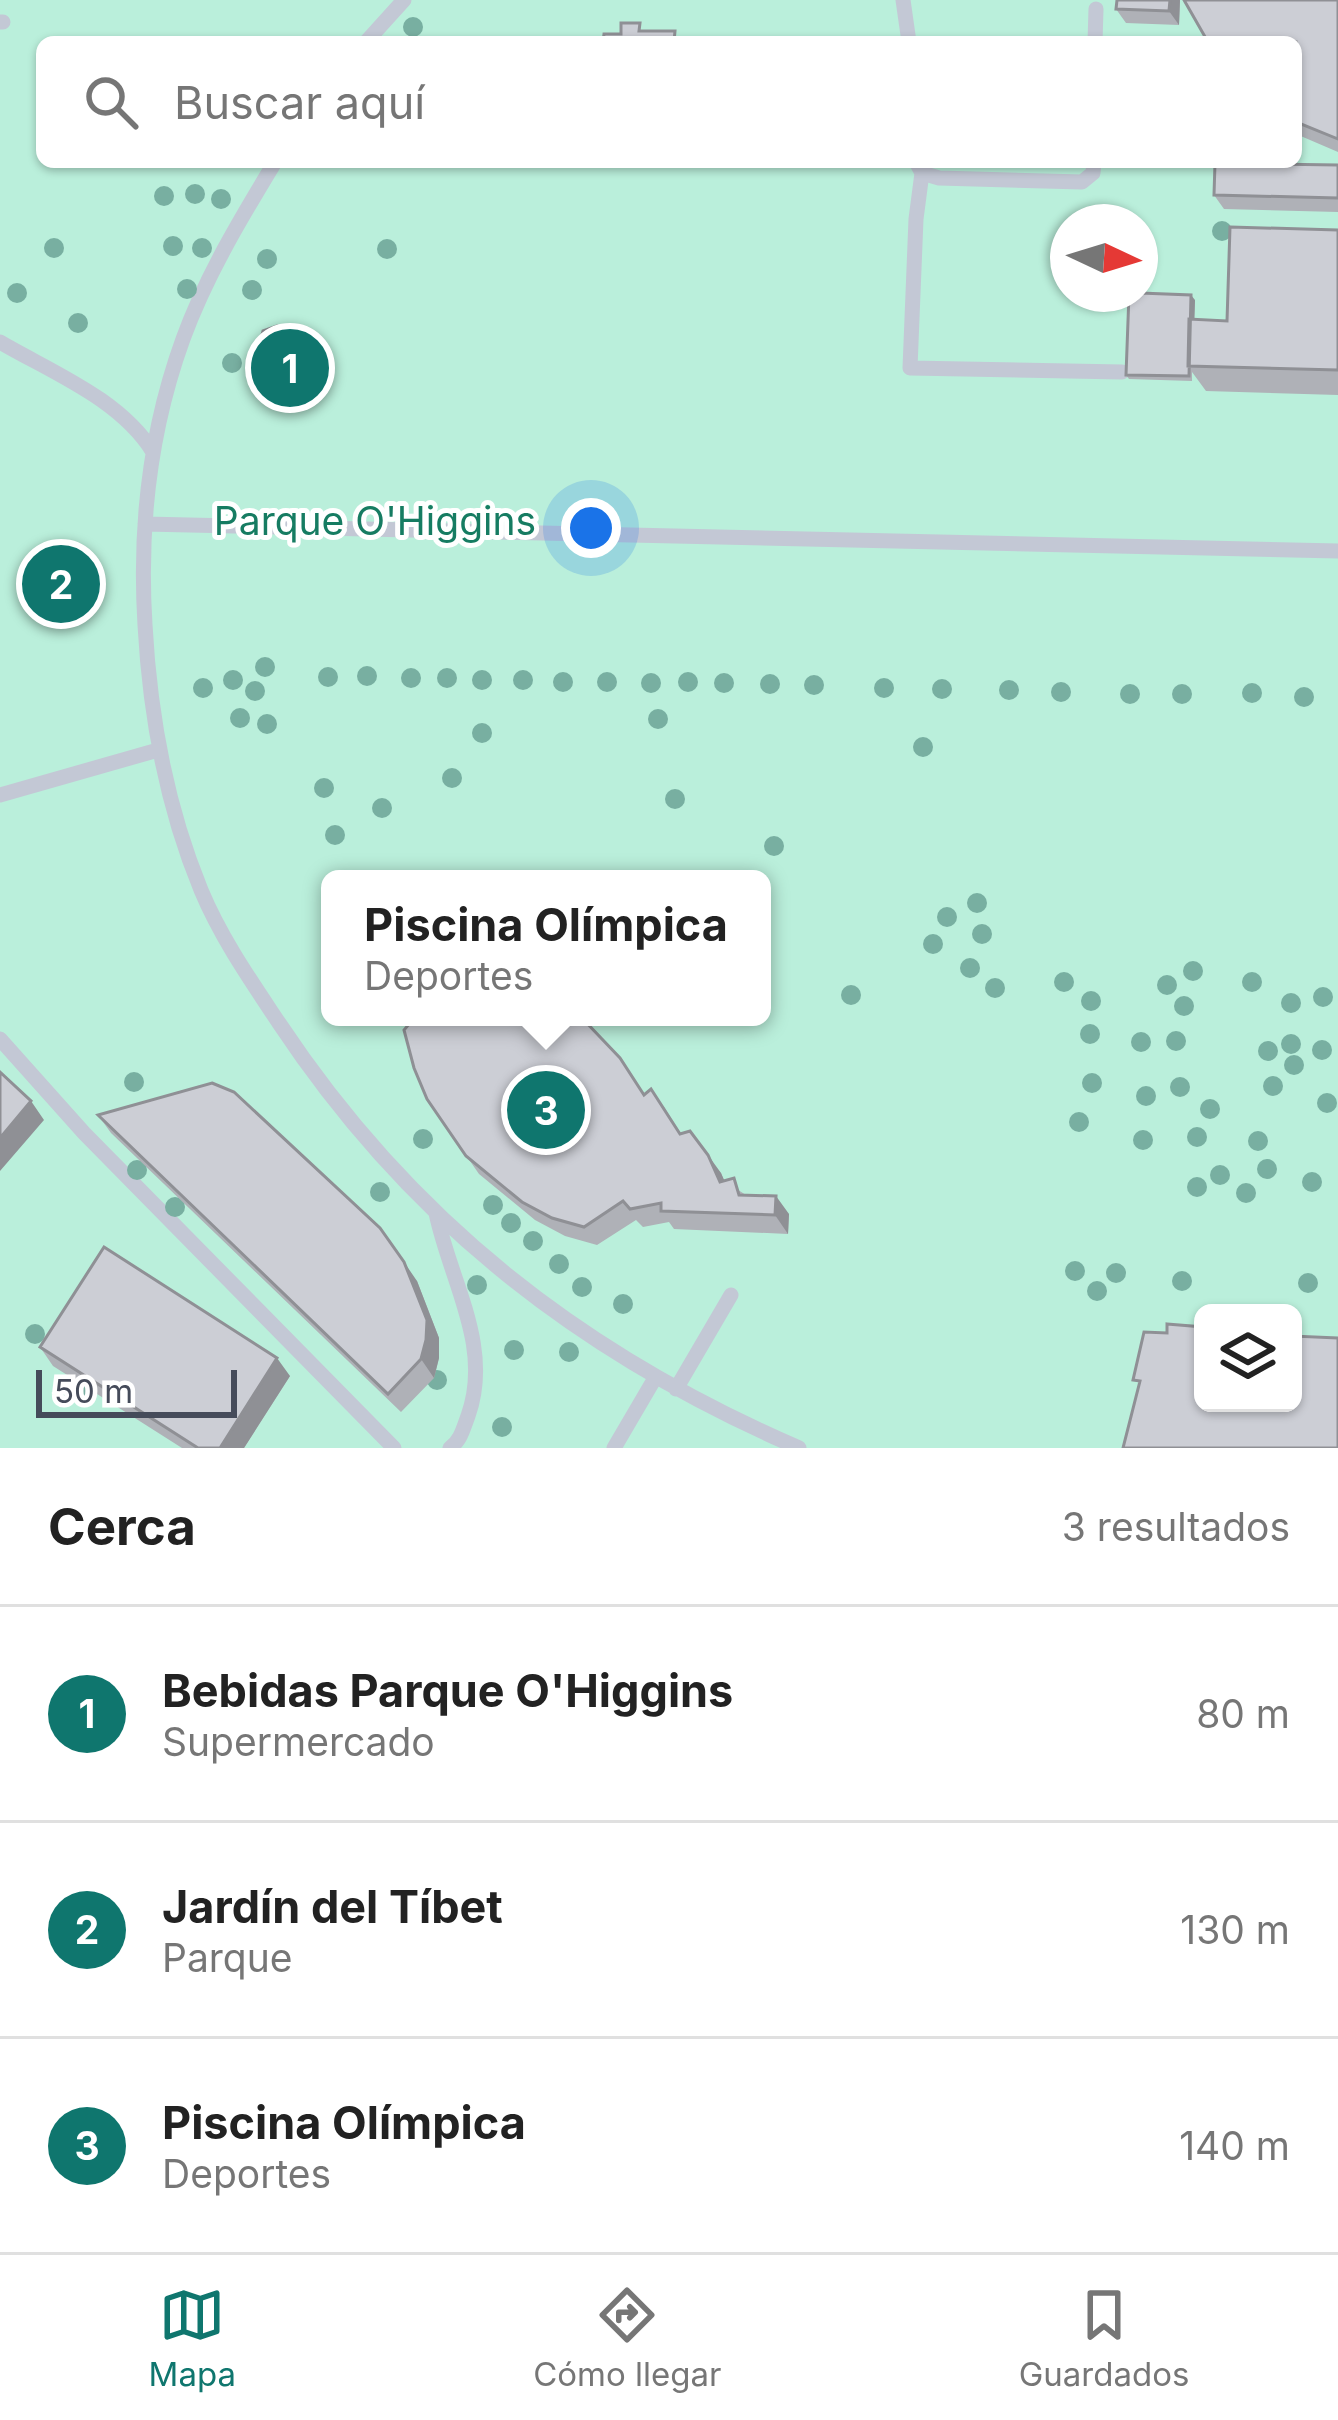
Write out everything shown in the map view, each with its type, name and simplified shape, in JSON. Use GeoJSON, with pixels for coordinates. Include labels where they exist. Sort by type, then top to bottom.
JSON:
{"type":"FeatureCollection","features":[{"type":"Feature","properties":{"kind":"lane"},"geometry":{"type":"LineString","coordinates":[[371,36],[404,0]]}},
{"type":"Feature","properties":{"kind":"lane"},"geometry":{"type":"LineString","coordinates":[[903,0],[908,36]]}},
{"type":"Feature","properties":{"kind":"lane"},"geometry":{"type":"LineString","coordinates":[[1095,36],[1096,9]]}},
{"type":"Feature","properties":{"kind":"lane"},"geometry":{"type":"LineString","coordinates":[[272,168],[223,252],[183,338],[153,452],[145,524],[146,649],[158,750],[172,808],[203,895],[300,1055],[355,1125],[462,1238],[551,1311],[656,1378],[799,1448]]}},
{"type":"Feature","properties":{"kind":"lane"},"geometry":{"type":"LineString","coordinates":[[919,168],[910,368],[1122,372]]}},
{"type":"Feature","properties":{"kind":"lane"},"geometry":{"type":"LineString","coordinates":[[921,168],[938,178],[1082,182],[1093,168]]}},
{"type":"Feature","properties":{"kind":"lane"},"geometry":{"type":"LineString","coordinates":[[0,342],[116,411],[140,431],[153,452]]}},
{"type":"Feature","properties":{"kind":"lane"},"geometry":{"type":"LineString","coordinates":[[145,524],[1338,551]]}},
{"type":"Feature","properties":{"kind":"lane"},"geometry":{"type":"LineString","coordinates":[[0,796],[158,750]]}},
{"type":"Feature","properties":{"kind":"lane"},"geometry":{"type":"LineString","coordinates":[[0,1039],[84,1133],[394,1448]]}},
{"type":"Feature","properties":{"kind":"lane"},"geometry":{"type":"LineString","coordinates":[[435,1210],[443,1250],[476,1348],[474,1400],[459,1446]]}},
{"type":"Feature","properties":{"kind":"lane"},"geometry":{"type":"LineString","coordinates":[[676,1389],[731,1295]]}},
{"type":"Feature","properties":{"kind":"lane"},"geometry":{"type":"LineString","coordinates":[[614,1448],[656,1378]]}},
{"type":"Feature","properties":{"kind":"green space","name":"Parque O'Higgins"},"geometry":{"type":"Polygon","coordinates":[[[0,0],[1338,0],[1338,1448],[0,1448],[0,0]]]}},
{"type":"Feature","properties":{"kind":"building"},"geometry":{"type":"Polygon","coordinates":[[[1117,0],[1170,0],[1169,11],[1116,9],[1117,0]]]}},
{"type":"Feature","properties":{"kind":"building"},"geometry":{"type":"Polygon","coordinates":[[[1184,0],[1338,0],[1338,139],[1302,124],[1302,36],[1205,36],[1184,0]]]}},
{"type":"Feature","properties":{"kind":"building"},"geometry":{"type":"Polygon","coordinates":[[[621,23],[640,23],[639,31],[675,31],[675,36],[604,36],[621,34],[621,23]]]}},
{"type":"Feature","properties":{"kind":"building"},"geometry":{"type":"Polygon","coordinates":[[[1338,165],[1338,198],[1214,195],[1215,168],[1338,165]]]}},
{"type":"Feature","properties":{"kind":"building"},"geometry":{"type":"Polygon","coordinates":[[[1230,227],[1338,230],[1338,370],[1188,366],[1189,319],[1227,321],[1230,227]]]}},
{"type":"Feature","properties":{"kind":"building"},"geometry":{"type":"Polygon","coordinates":[[[1158,294],[1191,295],[1189,376],[1126,375],[1128,312],[1158,312],[1158,294]]]}},
{"type":"Feature","properties":{"kind":"building"},"geometry":{"type":"Polygon","coordinates":[[[277,326],[288,337],[285,352],[271,357],[259,346],[263,331],[277,326]]]}},
{"type":"Feature","properties":{"kind":"building"},"geometry":{"type":"Polygon","coordinates":[[[407,1026],[590,1026],[620,1058],[644,1095],[651,1089],[680,1134],[690,1131],[720,1182],[734,1178],[739,1195],[776,1196],[775,1215],[661,1211],[661,1203],[630,1209],[623,1201],[584,1227],[552,1218],[522,1202],[466,1156],[427,1099],[404,1030],[407,1026]]]}},
{"type":"Feature","properties":{"kind":"building"},"geometry":{"type":"Polygon","coordinates":[[[0,1072],[31,1101],[0,1138],[0,1072]]]}},
{"type":"Feature","properties":{"kind":"building"},"geometry":{"type":"Polygon","coordinates":[[[212,1083],[234,1092],[380,1228],[404,1262],[427,1320],[426,1340],[421,1359],[388,1394],[98,1115],[212,1083]]]}},
{"type":"Feature","properties":{"kind":"building"},"geometry":{"type":"Polygon","coordinates":[[[104,1247],[277,1358],[220,1448],[198,1448],[40,1347],[104,1247]]]}},
{"type":"Feature","properties":{"kind":"building"},"geometry":{"type":"Polygon","coordinates":[[[1167,1324],[1194,1326],[1194,1412],[1302,1412],[1302,1336],[1338,1338],[1338,1448],[1123,1448],[1140,1381],[1133,1380],[1144,1332],[1167,1333],[1167,1324]]]}},
{"type":"Feature","properties":{"kind":"place","name":"Bebidas Parque O'Higgins"},"geometry":{"type":"Point","coordinates":[290,368]}},
{"type":"Feature","properties":{"kind":"place","name":"Jardín del Tíbet"},"geometry":{"type":"Point","coordinates":[61,584]}},
{"type":"Feature","properties":{"kind":"place","name":"Piscina Olímpica"},"geometry":{"type":"Point","coordinates":[546,1110]}}]}
